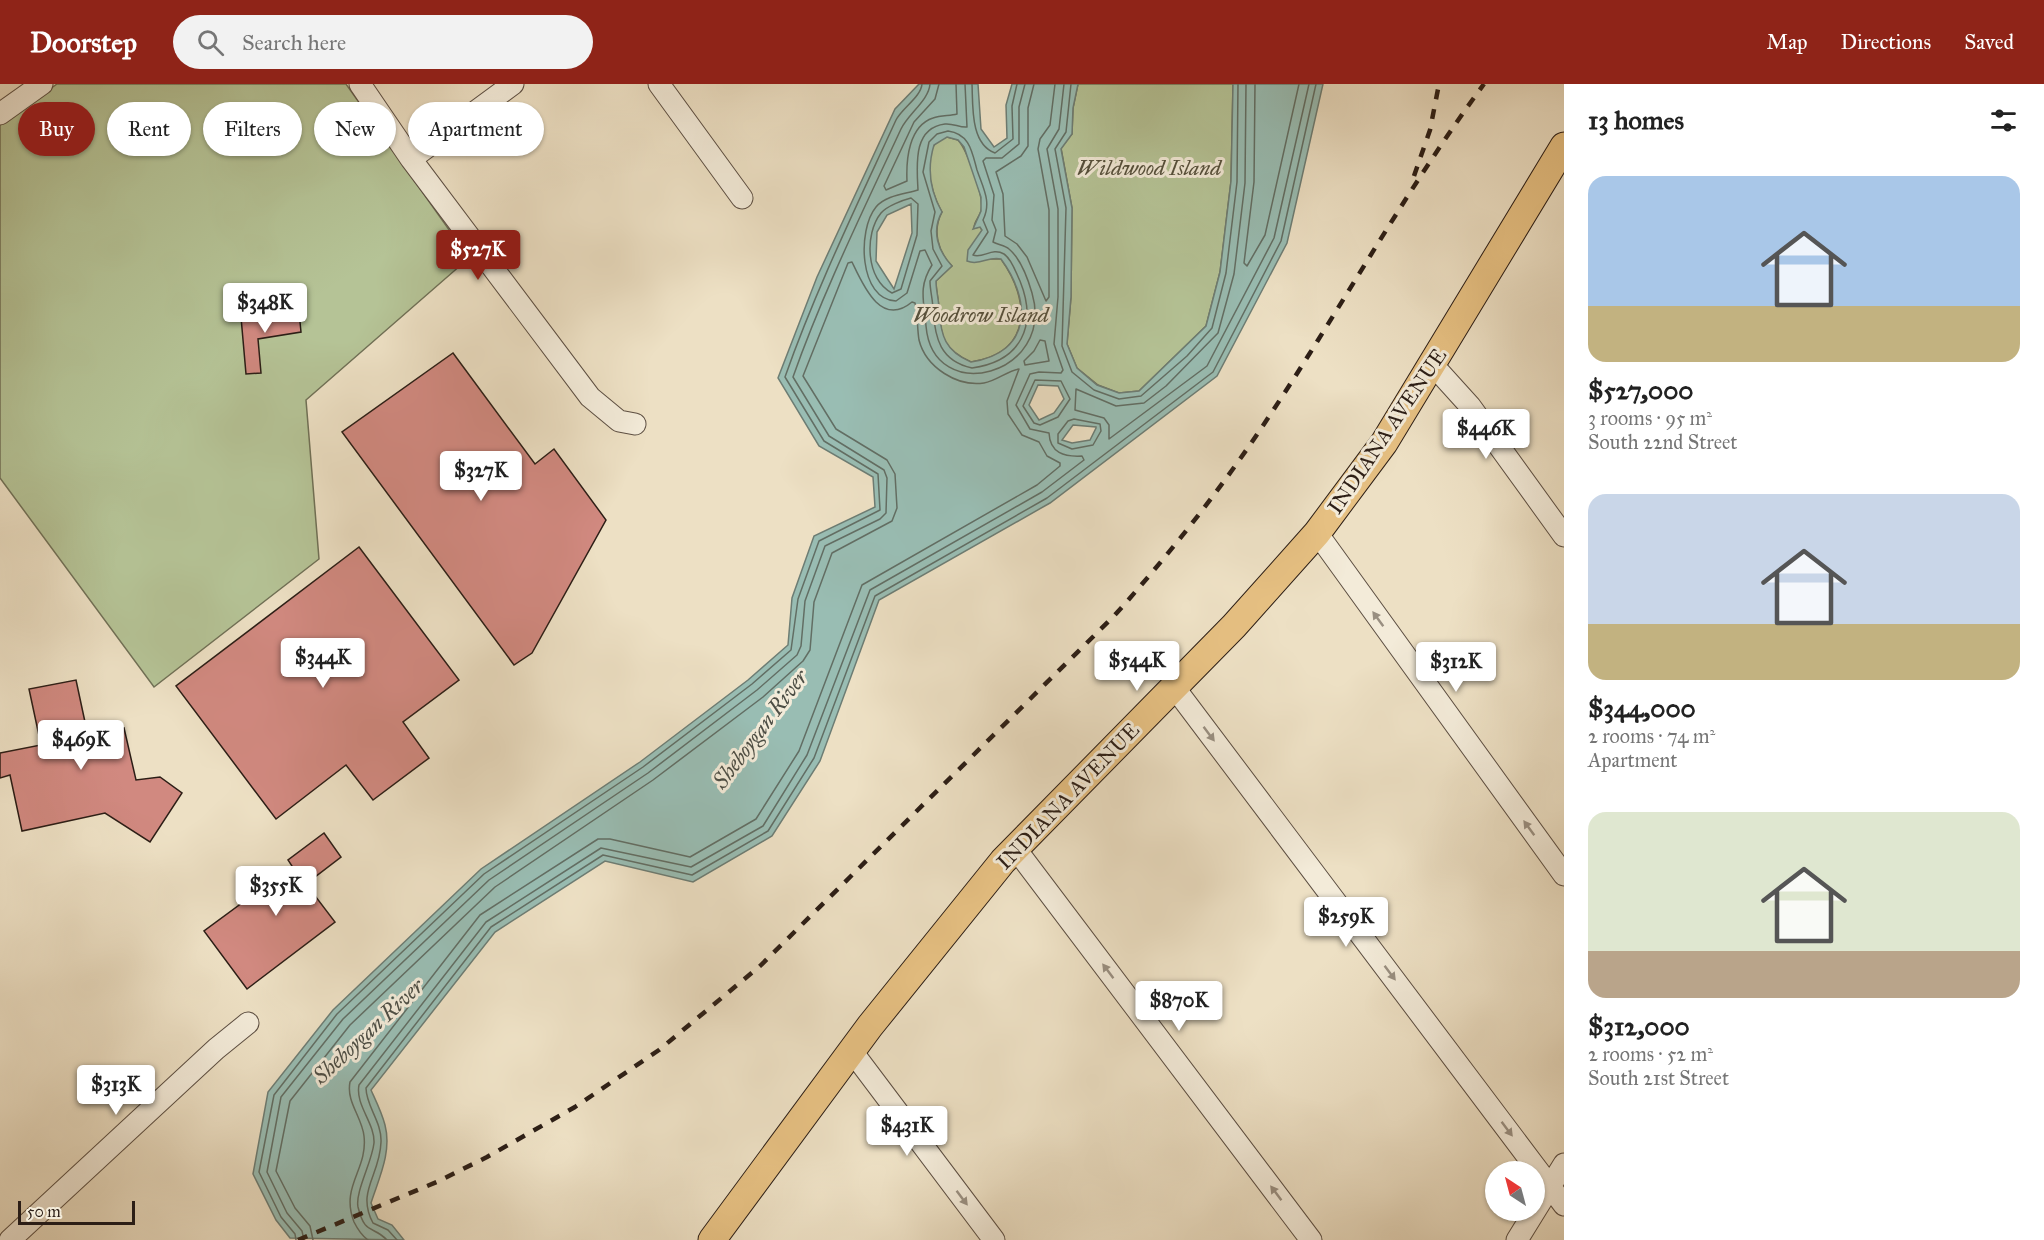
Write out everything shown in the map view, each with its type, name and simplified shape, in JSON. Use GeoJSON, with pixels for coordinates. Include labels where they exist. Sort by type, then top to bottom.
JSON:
{"type":"FeatureCollection","features":[{"type":"Feature","properties":{"kind":"main road","name":"INDIANA AVENUE"},"geometry":{"type":"LineString","coordinates":[[712,1240],[852,1050],[1015,848],[1234,626],[1317,533],[1384,443],[1564,147]]}},
{"type":"Feature","properties":{"kind":"street"},"geometry":{"type":"LineString","coordinates":[[0,114],[42,84]]}},
{"type":"Feature","properties":{"kind":"street"},"geometry":{"type":"LineString","coordinates":[[360,84],[411,159],[590,397],[620,421],[635,424]]}},
{"type":"Feature","properties":{"kind":"street"},"geometry":{"type":"LineString","coordinates":[[411,159],[513,84]]}},
{"type":"Feature","properties":{"kind":"street"},"geometry":{"type":"LineString","coordinates":[[659,84],[742,198]]}},
{"type":"Feature","properties":{"kind":"street"},"geometry":{"type":"LineString","coordinates":[[1432,364],[1470,406],[1564,536]]}},
{"type":"Feature","properties":{"kind":"street"},"geometry":{"type":"LineString","coordinates":[[1317,533],[1564,875]]}},
{"type":"Feature","properties":{"kind":"street"},"geometry":{"type":"LineString","coordinates":[[1174,687],[1564,1205]]}},
{"type":"Feature","properties":{"kind":"street"},"geometry":{"type":"LineString","coordinates":[[1015,848],[1311,1240]]}},
{"type":"Feature","properties":{"kind":"street"},"geometry":{"type":"LineString","coordinates":[[10,1240],[216,1049],[248,1023]]}},
{"type":"Feature","properties":{"kind":"street"},"geometry":{"type":"LineString","coordinates":[[852,1050],[994,1240]]}},
{"type":"Feature","properties":{"kind":"street"},"geometry":{"type":"LineString","coordinates":[[1517,1240],[1564,1164]]}},
{"type":"Feature","properties":{"kind":"green space"},"geometry":{"type":"Polygon","coordinates":[[[57,84],[346,84],[359,102],[314,102],[314,156],[396,155],[469,258],[306,400],[319,559],[154,687],[0,478],[0,125],[18,112],[18,156],[95,156],[95,102],[32,102],[57,84]]]}},
{"type":"Feature","properties":{"kind":"green space","name":"Wildwood Island"},"geometry":{"type":"Polygon","coordinates":[[[1078,84],[1233,84],[1231,181],[1220,272],[1206,326],[1139,391],[1119,393],[1098,385],[1077,368],[1067,344],[1071,297],[1072,208],[1061,148],[1072,134],[1073,108],[1078,84]]]}},
{"type":"Feature","properties":{"kind":"green space","name":"Woodrow Island"},"geometry":{"type":"Polygon","coordinates":[[[947,137],[958,140],[962,145],[974,174],[982,205],[974,228],[980,227],[982,230],[980,236],[986,259],[1001,259],[1018,292],[1021,308],[1020,323],[1015,337],[1006,348],[991,357],[971,362],[954,352],[945,342],[940,320],[936,281],[952,266],[943,254],[938,241],[937,226],[942,212],[931,182],[929,159],[938,141],[947,137]]]}},
{"type":"Feature","properties":{"kind":"water","name":"Sheboygan River"},"geometry":{"type":"Polygon","coordinates":[[[919,84],[978,84],[981,129],[994,147],[1007,138],[1006,105],[1012,84],[1078,84],[1073,108],[1072,134],[1061,149],[1072,208],[1071,297],[1067,344],[1077,368],[1097,385],[1119,393],[1139,391],[1206,326],[1220,272],[1231,181],[1233,84],[1323,84],[1287,243],[1217,376],[1050,503],[879,600],[820,761],[772,836],[693,882],[605,861],[495,932],[371,1090],[384,1121],[387,1145],[384,1165],[371,1203],[378,1219],[392,1225],[404,1240],[290,1238],[276,1220],[253,1174],[268,1092],[333,1010],[481,869],[640,762],[748,680],[788,645],[792,598],[814,536],[875,507],[873,477],[819,446],[778,378],[817,277],[895,109],[919,84]],[[947,137],[934,145],[930,171],[935,196],[942,212],[937,226],[938,240],[943,254],[952,266],[936,281],[941,328],[950,348],[971,362],[991,357],[1006,348],[1015,337],[1020,323],[1021,308],[1018,292],[1001,259],[967,261],[968,250],[982,230],[980,227],[973,229],[981,211],[981,197],[964,147],[958,140],[947,137]],[[911,204],[887,215],[877,232],[876,261],[894,289],[912,233],[911,204]],[[1038,385],[1029,405],[1039,420],[1054,413],[1064,399],[1058,386],[1038,385]],[[1073,425],[1062,440],[1072,443],[1090,440],[1096,427],[1073,425]]]}},
{"type":"Feature","properties":{"kind":"building"},"geometry":{"type":"Polygon","coordinates":[[[299,312],[301,332],[258,339],[261,373],[246,374],[241,317],[299,312]]]}},
{"type":"Feature","properties":{"kind":"building"},"geometry":{"type":"Polygon","coordinates":[[[453,353],[535,464],[554,449],[606,520],[532,653],[514,665],[342,432],[453,353]]]}},
{"type":"Feature","properties":{"kind":"building"},"geometry":{"type":"Polygon","coordinates":[[[359,547],[459,680],[403,722],[429,758],[373,800],[346,765],[276,819],[176,686],[359,547]]]}},
{"type":"Feature","properties":{"kind":"building"},"geometry":{"type":"Polygon","coordinates":[[[76,680],[88,736],[124,728],[136,780],[160,777],[182,793],[150,842],[105,813],[22,831],[10,775],[0,778],[0,753],[41,745],[29,689],[76,680]]]}},
{"type":"Feature","properties":{"kind":"building"},"geometry":{"type":"Polygon","coordinates":[[[324,833],[341,857],[306,884],[335,922],[247,989],[204,931],[292,866],[288,860],[324,833]]]}},
{"type":"Feature","properties":{"kind":"railway"},"geometry":{"type":"LineString","coordinates":[[1414,176],[1430,130],[1439,84]]}},
{"type":"Feature","properties":{"kind":"railway"},"geometry":{"type":"LineString","coordinates":[[298,1240],[439,1181],[487,1157],[575,1107],[659,1050],[760,966],[1114,616],[1173,548],[1262,427],[1398,211],[1484,84]]}}]}
